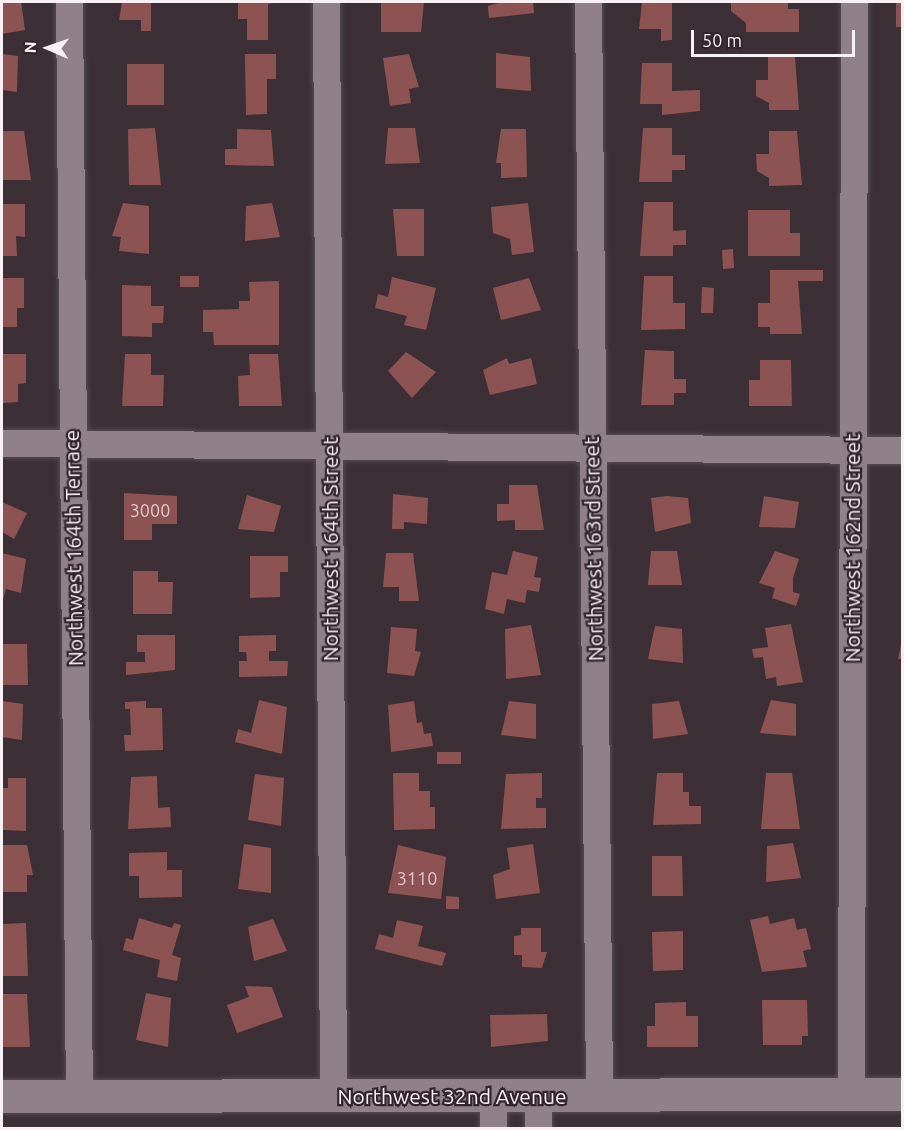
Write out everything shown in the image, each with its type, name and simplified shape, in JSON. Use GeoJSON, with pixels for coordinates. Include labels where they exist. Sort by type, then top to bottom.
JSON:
{"type":"FeatureCollection","features":[{"type":"Feature","properties":{"kind":"street","name":"Northwest 164th Terrace"},"geometry":{"type":"LineString","coordinates":[[69,2],[71,443],[79,1095]]}},
{"type":"Feature","properties":{"kind":"street","name":"Northwest 164th Street"},"geometry":{"type":"LineString","coordinates":[[326,2],[333,1096]]}},
{"type":"Feature","properties":{"kind":"street","name":"Northwest 163rd Street"},"geometry":{"type":"LineString","coordinates":[[588,2],[599,1096]]}},
{"type":"Feature","properties":{"kind":"street","name":"Northwest 162nd Street"},"geometry":{"type":"LineString","coordinates":[[851,1094],[854,2]]}},
{"type":"Feature","properties":{"kind":"street"},"geometry":{"type":"LineString","coordinates":[[2,443],[330,448],[592,446],[903,450]]}},
{"type":"Feature","properties":{"kind":"street","name":"Northwest 32nd Avenue"},"geometry":{"type":"LineString","coordinates":[[2,1096],[903,1094]]}},
{"type":"Feature","properties":{"kind":"street"},"geometry":{"type":"LineString","coordinates":[[493,1096],[493,1128]]}},
{"type":"Feature","properties":{"kind":"street"},"geometry":{"type":"LineString","coordinates":[[538,1096],[538,1128]]}},
{"type":"Feature","properties":{"kind":"building"},"geometry":{"type":"Polygon","coordinates":[[[2,2],[21,2],[25,30],[2,34],[2,2]]]}},
{"type":"Feature","properties":{"kind":"building"},"geometry":{"type":"Polygon","coordinates":[[[122,2],[151,2],[151,31],[141,31],[141,20],[119,20],[122,2]]]}},
{"type":"Feature","properties":{"kind":"building"},"geometry":{"type":"Polygon","coordinates":[[[278,2],[268,4],[268,40],[247,40],[247,19],[238,19],[238,3],[278,2]]]}},
{"type":"Feature","properties":{"kind":"building"},"geometry":{"type":"Polygon","coordinates":[[[381,2],[424,2],[421,32],[381,32],[381,2]]]}},
{"type":"Feature","properties":{"kind":"building"},"geometry":{"type":"Polygon","coordinates":[[[502,2],[533,2],[534,13],[489,18],[488,6],[502,2]]]}},
{"type":"Feature","properties":{"kind":"building"},"geometry":{"type":"Polygon","coordinates":[[[642,2],[672,2],[672,40],[661,41],[661,29],[639,29],[642,2]]]}},
{"type":"Feature","properties":{"kind":"building"},"geometry":{"type":"Polygon","coordinates":[[[731,2],[788,2],[788,9],[799,9],[799,32],[746,32],[746,23],[731,11],[731,2]]]}},
{"type":"Feature","properties":{"kind":"building"},"geometry":{"type":"Polygon","coordinates":[[[896,2],[902,2],[902,27],[896,27],[896,2]]]}},
{"type":"Feature","properties":{"kind":"building"},"geometry":{"type":"Polygon","coordinates":[[[496,53],[530,57],[531,91],[496,88],[496,53]]]}},
{"type":"Feature","properties":{"kind":"building"},"geometry":{"type":"Polygon","coordinates":[[[2,54],[18,56],[17,92],[2,90],[2,54]]]}},
{"type":"Feature","properties":{"kind":"building"},"geometry":{"type":"Polygon","coordinates":[[[245,54],[276,54],[276,79],[267,79],[267,114],[246,115],[245,54]]]}},
{"type":"Feature","properties":{"kind":"building"},"geometry":{"type":"Polygon","coordinates":[[[409,54],[419,87],[409,89],[411,103],[390,106],[383,58],[409,54]]]}},
{"type":"Feature","properties":{"kind":"building"},"geometry":{"type":"Polygon","coordinates":[[[768,57],[795,57],[799,110],[769,110],[769,103],[756,96],[756,80],[768,80],[768,57]]]}},
{"type":"Feature","properties":{"kind":"building"},"geometry":{"type":"Polygon","coordinates":[[[642,63],[672,63],[672,91],[700,90],[700,111],[662,115],[662,104],[640,104],[642,63]]]}},
{"type":"Feature","properties":{"kind":"building"},"geometry":{"type":"Polygon","coordinates":[[[127,64],[164,64],[164,105],[127,105],[127,64]]]}},
{"type":"Feature","properties":{"kind":"building"},"geometry":{"type":"Polygon","coordinates":[[[155,128],[161,185],[129,185],[128,129],[155,128]]]}},
{"type":"Feature","properties":{"kind":"building"},"geometry":{"type":"Polygon","coordinates":[[[388,128],[415,128],[420,163],[385,164],[388,128]]]}},
{"type":"Feature","properties":{"kind":"building"},"geometry":{"type":"Polygon","coordinates":[[[643,128],[672,128],[672,155],[685,155],[685,170],[672,170],[672,182],[639,182],[643,128]]]}},
{"type":"Feature","properties":{"kind":"building"},"geometry":{"type":"Polygon","coordinates":[[[237,129],[271,130],[274,166],[225,165],[225,149],[237,149],[237,129]]]}},
{"type":"Feature","properties":{"kind":"building"},"geometry":{"type":"Polygon","coordinates":[[[501,129],[526,129],[527,177],[501,178],[501,163],[496,163],[501,129]]]}},
{"type":"Feature","properties":{"kind":"building"},"geometry":{"type":"Polygon","coordinates":[[[2,131],[24,131],[31,180],[2,180],[2,131]]]}},
{"type":"Feature","properties":{"kind":"building"},"geometry":{"type":"Polygon","coordinates":[[[769,131],[797,131],[802,185],[769,186],[769,178],[757,171],[756,154],[769,154],[769,131]]]}},
{"type":"Feature","properties":{"kind":"building"},"geometry":{"type":"Polygon","coordinates":[[[644,202],[673,202],[673,231],[686,230],[686,245],[673,245],[673,256],[640,256],[644,202]]]}},
{"type":"Feature","properties":{"kind":"building"},"geometry":{"type":"Polygon","coordinates":[[[123,203],[149,206],[149,254],[119,251],[121,237],[112,236],[123,203]]]}},
{"type":"Feature","properties":{"kind":"building"},"geometry":{"type":"Polygon","coordinates":[[[272,203],[280,237],[245,241],[246,206],[272,203]]]}},
{"type":"Feature","properties":{"kind":"building"},"geometry":{"type":"Polygon","coordinates":[[[528,203],[534,252],[512,255],[510,239],[493,233],[491,207],[528,203]]]}},
{"type":"Feature","properties":{"kind":"building"},"geometry":{"type":"Polygon","coordinates":[[[2,204],[25,204],[25,237],[16,236],[17,256],[2,256],[2,204]]]}},
{"type":"Feature","properties":{"kind":"building"},"geometry":{"type":"Polygon","coordinates":[[[393,209],[424,209],[424,256],[397,256],[393,209]]]}},
{"type":"Feature","properties":{"kind":"building"},"geometry":{"type":"Polygon","coordinates":[[[748,210],[790,210],[790,233],[800,233],[800,256],[748,256],[748,210]]]}},
{"type":"Feature","properties":{"kind":"building"},"geometry":{"type":"Polygon","coordinates":[[[733,249],[734,268],[723,269],[722,250],[733,249]]]}},
{"type":"Feature","properties":{"kind":"building"},"geometry":{"type":"Polygon","coordinates":[[[770,270],[823,270],[823,281],[798,281],[802,334],[770,334],[770,327],[758,327],[758,303],[770,303],[770,270]]]}},
{"type":"Feature","properties":{"kind":"building"},"geometry":{"type":"Polygon","coordinates":[[[180,276],[199,276],[199,287],[180,287],[180,276]]]}},
{"type":"Feature","properties":{"kind":"building"},"geometry":{"type":"Polygon","coordinates":[[[644,276],[673,276],[673,303],[685,303],[685,329],[641,330],[644,276]]]}},
{"type":"Feature","properties":{"kind":"building"},"geometry":{"type":"Polygon","coordinates":[[[392,277],[436,288],[426,330],[404,325],[407,316],[375,308],[378,294],[388,297],[392,277]]]}},
{"type":"Feature","properties":{"kind":"building"},"geometry":{"type":"Polygon","coordinates":[[[2,278],[24,278],[24,308],[17,308],[17,327],[2,327],[2,278]]]}},
{"type":"Feature","properties":{"kind":"building"},"geometry":{"type":"Polygon","coordinates":[[[529,278],[541,310],[501,320],[493,288],[529,278]]]}},
{"type":"Feature","properties":{"kind":"building"},"geometry":{"type":"Polygon","coordinates":[[[279,281],[279,345],[214,345],[213,332],[203,332],[203,310],[239,309],[239,301],[250,301],[249,282],[279,281]]]}},
{"type":"Feature","properties":{"kind":"building"},"geometry":{"type":"Polygon","coordinates":[[[122,285],[151,286],[151,306],[164,306],[163,323],[152,323],[152,337],[122,336],[122,285]]]}},
{"type":"Feature","properties":{"kind":"building"},"geometry":{"type":"Polygon","coordinates":[[[702,287],[714,288],[713,313],[701,313],[702,287]]]}},
{"type":"Feature","properties":{"kind":"building"},"geometry":{"type":"Polygon","coordinates":[[[645,350],[674,351],[674,379],[686,379],[686,393],[674,393],[674,405],[641,405],[645,350]]]}},
{"type":"Feature","properties":{"kind":"building"},"geometry":{"type":"Polygon","coordinates":[[[406,352],[436,372],[412,398],[388,371],[406,352]]]}},
{"type":"Feature","properties":{"kind":"building"},"geometry":{"type":"Polygon","coordinates":[[[2,354],[26,354],[26,383],[18,384],[18,402],[2,403],[2,354]]]}},
{"type":"Feature","properties":{"kind":"building"},"geometry":{"type":"Polygon","coordinates":[[[125,354],[151,354],[151,375],[164,375],[163,406],[122,406],[125,354]]]}},
{"type":"Feature","properties":{"kind":"building"},"geometry":{"type":"Polygon","coordinates":[[[249,354],[278,354],[282,406],[239,406],[238,376],[250,375],[249,354]]]}},
{"type":"Feature","properties":{"kind":"building"},"geometry":{"type":"Polygon","coordinates":[[[507,358],[509,364],[531,358],[537,384],[490,395],[483,370],[507,358]]]}},
{"type":"Feature","properties":{"kind":"building"},"geometry":{"type":"Polygon","coordinates":[[[760,360],[791,360],[792,406],[749,406],[749,380],[760,380],[760,360]]]}},
{"type":"Feature","properties":{"kind":"building"},"geometry":{"type":"Polygon","coordinates":[[[509,485],[537,485],[544,530],[515,530],[515,520],[497,521],[497,504],[509,504],[509,485]]]}},
{"type":"Feature","properties":{"kind":"building"},"geometry":{"type":"Polygon","coordinates":[[[124,493],[177,496],[177,524],[152,524],[152,540],[124,540],[124,493]]]}},
{"type":"Feature","properties":{"kind":"building"},"geometry":{"type":"Polygon","coordinates":[[[393,494],[428,498],[427,524],[404,522],[404,529],[392,529],[393,494]]]}},
{"type":"Feature","properties":{"kind":"building"},"geometry":{"type":"Polygon","coordinates":[[[247,495],[281,506],[274,532],[238,529],[247,495]]]}},
{"type":"Feature","properties":{"kind":"building"},"geometry":{"type":"Polygon","coordinates":[[[667,496],[688,498],[691,523],[655,532],[651,498],[667,496]]]}},
{"type":"Feature","properties":{"kind":"building"},"geometry":{"type":"Polygon","coordinates":[[[764,496],[799,502],[795,528],[759,527],[764,496]]]}},
{"type":"Feature","properties":{"kind":"building"},"geometry":{"type":"Polygon","coordinates":[[[2,502],[27,513],[14,539],[2,532],[2,502]]]}},
{"type":"Feature","properties":{"kind":"building"},"geometry":{"type":"Polygon","coordinates":[[[513,551],[538,557],[534,577],[541,578],[539,592],[527,590],[525,603],[507,599],[504,614],[485,609],[492,572],[507,575],[513,551]]]}},
{"type":"Feature","properties":{"kind":"building"},"geometry":{"type":"Polygon","coordinates":[[[651,551],[677,551],[682,585],[648,585],[651,551]]]}},
{"type":"Feature","properties":{"kind":"building"},"geometry":{"type":"Polygon","coordinates":[[[775,551],[799,559],[793,578],[793,592],[800,594],[796,606],[772,598],[775,588],[759,583],[775,551]]]}},
{"type":"Feature","properties":{"kind":"building"},"geometry":{"type":"Polygon","coordinates":[[[2,553],[26,559],[21,593],[6,589],[3,600],[2,553]]]}},
{"type":"Feature","properties":{"kind":"building"},"geometry":{"type":"Polygon","coordinates":[[[386,553],[413,553],[419,601],[399,601],[399,587],[383,587],[386,553]]]}},
{"type":"Feature","properties":{"kind":"building"},"geometry":{"type":"Polygon","coordinates":[[[250,556],[288,556],[288,572],[280,572],[280,597],[250,598],[250,556]]]}},
{"type":"Feature","properties":{"kind":"building"},"geometry":{"type":"Polygon","coordinates":[[[133,571],[158,571],[158,582],[173,582],[172,614],[133,614],[133,571]]]}},
{"type":"Feature","properties":{"kind":"building"},"geometry":{"type":"Polygon","coordinates":[[[791,624],[803,682],[777,686],[776,677],[766,679],[763,657],[754,658],[752,649],[768,647],[765,628],[791,624]]]}},
{"type":"Feature","properties":{"kind":"building"},"geometry":{"type":"Polygon","coordinates":[[[531,625],[541,675],[506,679],[505,629],[531,625]]]}},
{"type":"Feature","properties":{"kind":"building"},"geometry":{"type":"Polygon","coordinates":[[[655,626],[682,629],[683,663],[648,659],[655,626]]]}},
{"type":"Feature","properties":{"kind":"building"},"geometry":{"type":"Polygon","coordinates":[[[391,627],[417,629],[415,651],[421,652],[414,676],[387,673],[391,627]]]}},
{"type":"Feature","properties":{"kind":"building"},"geometry":{"type":"Polygon","coordinates":[[[137,635],[175,635],[175,670],[126,675],[126,662],[145,662],[145,652],[137,652],[137,635]]]}},
{"type":"Feature","properties":{"kind":"building"},"geometry":{"type":"Polygon","coordinates":[[[276,635],[276,651],[269,651],[269,661],[288,661],[287,676],[239,677],[239,661],[247,661],[246,652],[239,652],[239,636],[276,635]]]}},
{"type":"Feature","properties":{"kind":"building"},"geometry":{"type":"Polygon","coordinates":[[[902,641],[902,659],[898,659],[902,641]]]}},
{"type":"Feature","properties":{"kind":"building"},"geometry":{"type":"Polygon","coordinates":[[[2,644],[27,644],[28,685],[2,685],[2,644]]]}},
{"type":"Feature","properties":{"kind":"building"},"geometry":{"type":"Polygon","coordinates":[[[259,700],[287,707],[282,754],[235,742],[238,729],[251,733],[259,700]]]}},
{"type":"Feature","properties":{"kind":"building"},"geometry":{"type":"Polygon","coordinates":[[[771,700],[796,704],[796,736],[760,733],[771,700]]]}},
{"type":"Feature","properties":{"kind":"building"},"geometry":{"type":"Polygon","coordinates":[[[2,701],[23,704],[22,740],[2,737],[2,701]]]}},
{"type":"Feature","properties":{"kind":"building"},"geometry":{"type":"Polygon","coordinates":[[[146,701],[146,708],[162,708],[163,750],[125,751],[124,735],[131,735],[130,709],[125,709],[125,702],[146,701]]]}},
{"type":"Feature","properties":{"kind":"building"},"geometry":{"type":"Polygon","coordinates":[[[414,701],[417,723],[422,722],[424,734],[431,733],[433,746],[391,752],[388,705],[414,701]]]}},
{"type":"Feature","properties":{"kind":"building"},"geometry":{"type":"Polygon","coordinates":[[[509,701],[536,704],[536,739],[501,735],[509,701]]]}},
{"type":"Feature","properties":{"kind":"building"},"geometry":{"type":"Polygon","coordinates":[[[679,701],[688,734],[653,739],[652,704],[679,701]]]}},
{"type":"Feature","properties":{"kind":"building"},"geometry":{"type":"Polygon","coordinates":[[[437,752],[461,752],[461,764],[437,764],[437,752]]]}},
{"type":"Feature","properties":{"kind":"building"},"geometry":{"type":"Polygon","coordinates":[[[393,773],[419,773],[419,791],[430,791],[430,807],[435,807],[435,829],[394,830],[393,773]]]}},
{"type":"Feature","properties":{"kind":"building"},"geometry":{"type":"Polygon","coordinates":[[[542,773],[542,798],[536,798],[536,808],[546,808],[546,828],[501,829],[506,774],[542,773]]]}},
{"type":"Feature","properties":{"kind":"building"},"geometry":{"type":"Polygon","coordinates":[[[657,773],[683,773],[683,792],[689,792],[689,806],[701,806],[701,824],[653,825],[657,773]]]}},
{"type":"Feature","properties":{"kind":"building"},"geometry":{"type":"Polygon","coordinates":[[[766,773],[792,773],[800,829],[761,829],[766,773]]]}},
{"type":"Feature","properties":{"kind":"building"},"geometry":{"type":"Polygon","coordinates":[[[255,774],[284,778],[281,826],[248,820],[255,774]]]}},
{"type":"Feature","properties":{"kind":"building"},"geometry":{"type":"Polygon","coordinates":[[[157,776],[158,808],[170,807],[171,827],[128,829],[131,777],[157,776]]]}},
{"type":"Feature","properties":{"kind":"building"},"geometry":{"type":"Polygon","coordinates":[[[8,778],[26,778],[26,831],[3,830],[2,788],[8,788],[8,778]]]}},
{"type":"Feature","properties":{"kind":"building"},"geometry":{"type":"Polygon","coordinates":[[[793,843],[801,878],[766,882],[767,846],[793,843]]]}},
{"type":"Feature","properties":{"kind":"building"},"geometry":{"type":"Polygon","coordinates":[[[244,844],[271,848],[271,893],[238,889],[244,844]]]}},
{"type":"Feature","properties":{"kind":"building"},"geometry":{"type":"Polygon","coordinates":[[[533,844],[540,893],[496,899],[493,875],[510,869],[507,848],[533,844]]]}},
{"type":"Feature","properties":{"kind":"building"},"geometry":{"type":"Polygon","coordinates":[[[2,845],[27,845],[33,875],[27,875],[27,892],[2,892],[2,845]]]}},
{"type":"Feature","properties":{"kind":"building"},"geometry":{"type":"Polygon","coordinates":[[[398,845],[446,857],[441,899],[388,893],[398,845]]]}},
{"type":"Feature","properties":{"kind":"building"},"geometry":{"type":"Polygon","coordinates":[[[167,852],[167,870],[182,870],[182,897],[139,898],[139,876],[129,876],[129,853],[167,852]]]}},
{"type":"Feature","properties":{"kind":"building"},"geometry":{"type":"Polygon","coordinates":[[[652,856],[682,856],[683,896],[652,896],[652,856]]]}},
{"type":"Feature","properties":{"kind":"building"},"geometry":{"type":"Polygon","coordinates":[[[446,896],[459,897],[459,909],[446,909],[446,896]]]}},
{"type":"Feature","properties":{"kind":"building"},"geometry":{"type":"Polygon","coordinates":[[[768,916],[770,924],[794,918],[797,930],[806,928],[811,949],[803,951],[807,967],[762,972],[750,920],[768,916]]]}},
{"type":"Feature","properties":{"kind":"building"},"geometry":{"type":"Polygon","coordinates":[[[139,918],[172,928],[174,923],[181,925],[172,955],[181,958],[177,981],[157,977],[160,960],[123,950],[126,938],[133,940],[139,918]]]}},
{"type":"Feature","properties":{"kind":"building"},"geometry":{"type":"Polygon","coordinates":[[[273,919],[287,951],[254,961],[248,927],[273,919]]]}},
{"type":"Feature","properties":{"kind":"building"},"geometry":{"type":"Polygon","coordinates":[[[397,920],[423,926],[418,946],[446,953],[442,966],[375,949],[379,934],[393,938],[397,920]]]}},
{"type":"Feature","properties":{"kind":"building"},"geometry":{"type":"Polygon","coordinates":[[[26,923],[28,976],[2,976],[2,924],[26,923]]]}},
{"type":"Feature","properties":{"kind":"building"},"geometry":{"type":"Polygon","coordinates":[[[521,928],[541,928],[541,952],[547,952],[542,968],[522,967],[522,955],[514,955],[514,936],[521,935],[521,928]]]}},
{"type":"Feature","properties":{"kind":"building"},"geometry":{"type":"Polygon","coordinates":[[[683,931],[683,970],[653,971],[652,932],[683,931]]]}},
{"type":"Feature","properties":{"kind":"building"},"geometry":{"type":"Polygon","coordinates":[[[245,986],[272,987],[283,1017],[237,1033],[227,1005],[249,997],[245,986]]]}},
{"type":"Feature","properties":{"kind":"building"},"geometry":{"type":"Polygon","coordinates":[[[146,993],[171,998],[168,1047],[136,1040],[146,993]]]}},
{"type":"Feature","properties":{"kind":"building"},"geometry":{"type":"Polygon","coordinates":[[[2,994],[27,994],[30,1047],[2,1047],[2,994]]]}},
{"type":"Feature","properties":{"kind":"building"},"geometry":{"type":"Polygon","coordinates":[[[762,1000],[807,1000],[808,1036],[802,1036],[802,1045],[763,1045],[762,1000]]]}},
{"type":"Feature","properties":{"kind":"building"},"geometry":{"type":"Polygon","coordinates":[[[686,1002],[686,1016],[698,1016],[698,1047],[647,1047],[647,1026],[655,1026],[655,1003],[686,1002]]]}},
{"type":"Feature","properties":{"kind":"building"},"geometry":{"type":"Polygon","coordinates":[[[547,1014],[548,1041],[491,1047],[490,1015],[547,1014]]]}}]}
